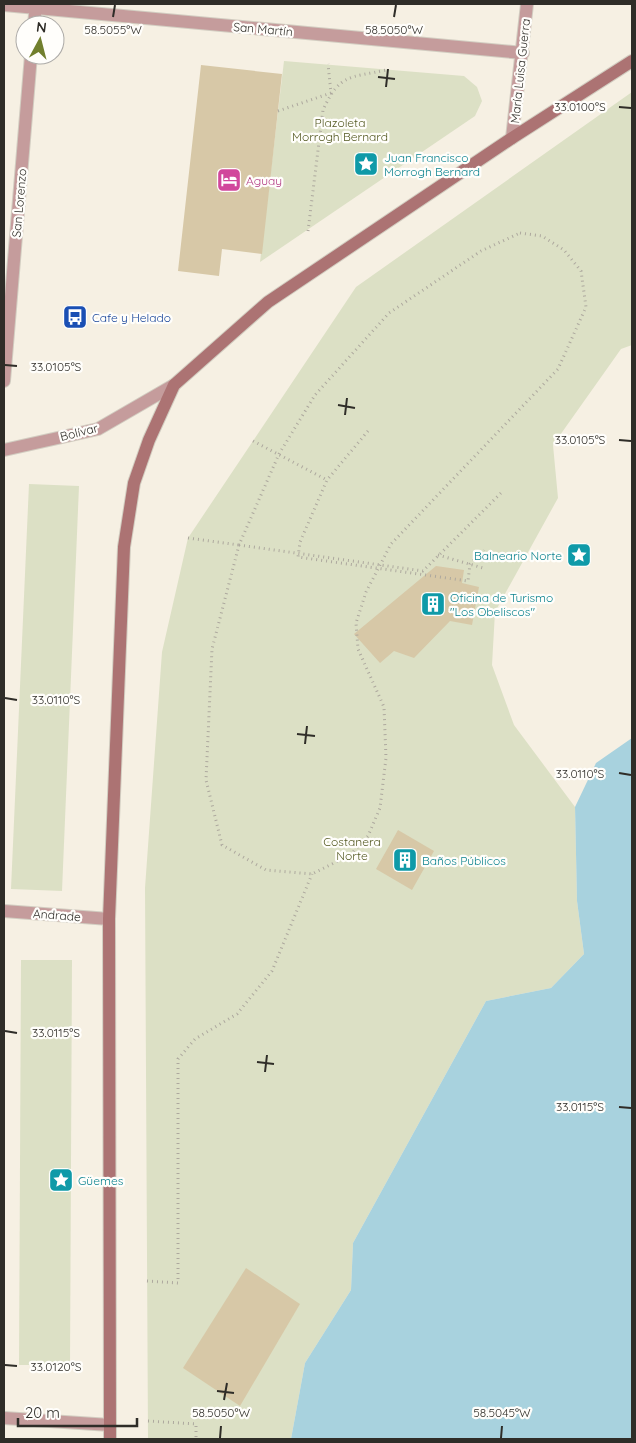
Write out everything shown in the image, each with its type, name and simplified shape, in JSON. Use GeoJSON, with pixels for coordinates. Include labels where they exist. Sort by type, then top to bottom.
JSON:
{"type":"FeatureCollection","features":[{"type":"Feature","properties":{"kind":"main road"},"geometry":{"type":"LineString","coordinates":[[110,1439],[109,920],[124,547],[134,482],[149,440],[174,385],[268,302],[512,138],[632,61]]}},
{"type":"Feature","properties":{"kind":"street","name":"María Luisa Guerra"},"geometry":{"type":"LineString","coordinates":[[512,138],[527,4]]}},
{"type":"Feature","properties":{"kind":"street","name":"San Martín"},"geometry":{"type":"LineString","coordinates":[[4,5],[35,6],[523,53]]}},
{"type":"Feature","properties":{"kind":"street","name":"San Lorenzo"},"geometry":{"type":"LineString","coordinates":[[4,381],[30,65]]}},
{"type":"Feature","properties":{"kind":"street","name":"Bolívar"},"geometry":{"type":"LineString","coordinates":[[4,450],[98,429],[174,385]]}},
{"type":"Feature","properties":{"kind":"street","name":"Andrade"},"geometry":{"type":"LineString","coordinates":[[4,912],[109,920]]}},
{"type":"Feature","properties":{"kind":"street"},"geometry":{"type":"LineString","coordinates":[[4,1418],[110,1425]]}},
{"type":"Feature","properties":{"kind":"path"},"geometry":{"type":"LineString","coordinates":[[328,64],[331,93]]}},
{"type":"Feature","properties":{"kind":"path"},"geometry":{"type":"LineString","coordinates":[[308,230],[323,110],[331,93],[343,80],[387,70]]}},
{"type":"Feature","properties":{"kind":"path"},"geometry":{"type":"LineString","coordinates":[[278,111],[331,93]]}},
{"type":"Feature","properties":{"kind":"path"},"geometry":{"type":"LineString","coordinates":[[520,233],[542,236],[564,250],[581,271],[586,307],[558,369],[391,544],[366,592],[356,623],[358,649],[384,707],[386,758],[380,808],[368,836],[350,855],[312,874],[266,870],[222,845],[206,780],[212,649],[239,545],[279,454],[315,395],[389,312],[481,251],[520,233]]}},
{"type":"Feature","properties":{"kind":"path"},"geometry":{"type":"LineString","coordinates":[[368,431],[327,480],[300,542],[298,557],[468,582],[470,564],[484,550]]}},
{"type":"Feature","properties":{"kind":"path"},"geometry":{"type":"LineString","coordinates":[[253,441],[327,480]]}},
{"type":"Feature","properties":{"kind":"path"},"geometry":{"type":"LineString","coordinates":[[188,538],[423,571],[502,492]]}},
{"type":"Feature","properties":{"kind":"path"},"geometry":{"type":"LineString","coordinates":[[438,555],[483,568]]}},
{"type":"Feature","properties":{"kind":"path"},"geometry":{"type":"LineString","coordinates":[[147,1281],[178,1283],[178,1058],[195,1039],[237,1014],[272,971],[312,874]]}},
{"type":"Feature","properties":{"kind":"path"},"geometry":{"type":"LineString","coordinates":[[148,1421],[196,1424],[196,1439]]}},
{"type":"Feature","properties":{"kind":"green space","name":"Plazoleta Morrogh Bernard"},"geometry":{"type":"Polygon","coordinates":[[[284,61],[464,76],[477,87],[482,101],[475,116],[260,262],[284,61]]]}},
{"type":"Feature","properties":{"kind":"green space","name":"Costanera Norte"},"geometry":{"type":"Polygon","coordinates":[[[632,92],[632,345],[621,349],[553,445],[558,498],[495,612],[492,665],[514,725],[575,807],[577,901],[584,954],[551,988],[486,1001],[353,1243],[351,1290],[305,1363],[291,1439],[148,1439],[145,888],[162,652],[188,538],[356,287],[632,92]]]}},
{"type":"Feature","properties":{"kind":"green space"},"geometry":{"type":"Polygon","coordinates":[[[29,484],[79,486],[62,891],[11,889],[29,484]]]}},
{"type":"Feature","properties":{"kind":"green space"},"geometry":{"type":"Polygon","coordinates":[[[21,960],[72,960],[70,1365],[19,1365],[21,960]]]}},
{"type":"Feature","properties":{"kind":"water"},"geometry":{"type":"Polygon","coordinates":[[[632,738],[632,1439],[291,1439],[305,1363],[351,1290],[353,1243],[486,1001],[551,988],[584,954],[577,901],[575,807],[596,763],[632,738]]]}},
{"type":"Feature","properties":{"kind":"building","name":"Aguay"},"geometry":{"type":"Polygon","coordinates":[[[201,65],[282,74],[262,254],[222,249],[219,276],[178,271],[201,65]]]}},
{"type":"Feature","properties":{"kind":"building","name":"Oficina de Turismo \"Los Obeliscos\""},"geometry":{"type":"Polygon","coordinates":[[[436,566],[464,570],[462,583],[479,587],[472,625],[450,621],[414,658],[394,651],[380,663],[354,634],[436,566]]]}},
{"type":"Feature","properties":{"kind":"building","name":"Baños Públicos"},"geometry":{"type":"Polygon","coordinates":[[[398,830],[434,851],[412,890],[376,869],[398,830]]]}},
{"type":"Feature","properties":{"kind":"building"},"geometry":{"type":"Polygon","coordinates":[[[246,1268],[300,1304],[240,1406],[183,1368],[246,1268]]]}},
{"type":"Feature","properties":{"kind":"place","name":"Juan Francisco Morrogh Bernard"},"geometry":{"type":"Point","coordinates":[366,164]}},
{"type":"Feature","properties":{"kind":"place","name":"Aguay"},"geometry":{"type":"Point","coordinates":[229,180]}},
{"type":"Feature","properties":{"kind":"place","name":"Cafe y Helado"},"geometry":{"type":"Point","coordinates":[75,317]}},
{"type":"Feature","properties":{"kind":"place","name":"Balneario Norte"},"geometry":{"type":"Point","coordinates":[579,555]}},
{"type":"Feature","properties":{"kind":"place","name":"Oficina de Turismo \"Los Obeliscos\""},"geometry":{"type":"Point","coordinates":[433,604]}},
{"type":"Feature","properties":{"kind":"place","name":"Baños Públicos"},"geometry":{"type":"Point","coordinates":[405,860]}},
{"type":"Feature","properties":{"kind":"place","name":"Güemes"},"geometry":{"type":"Point","coordinates":[61,1180]}}]}
